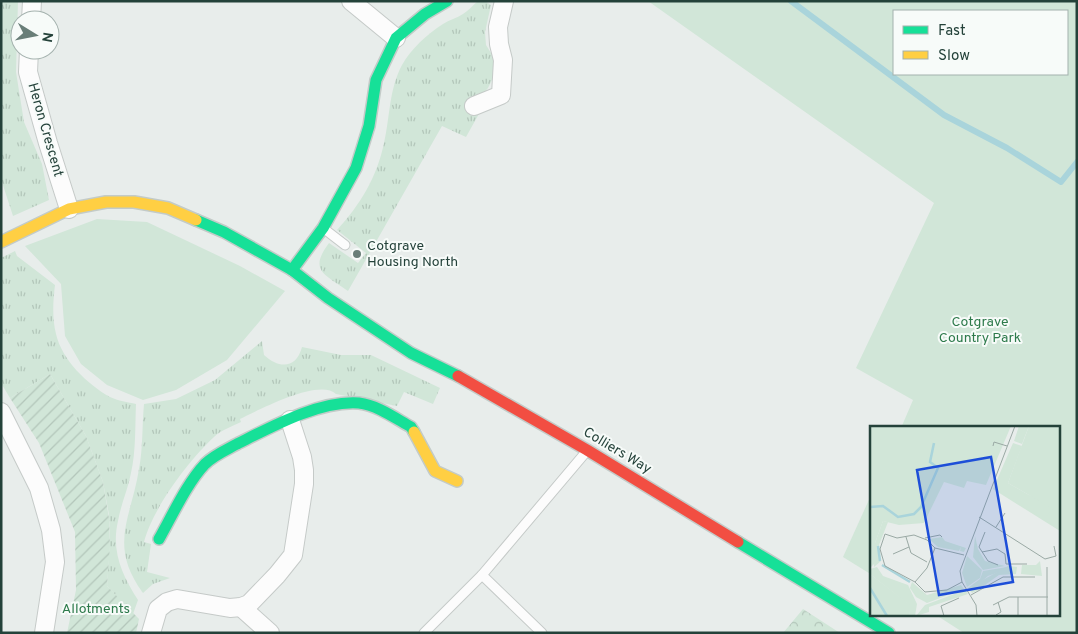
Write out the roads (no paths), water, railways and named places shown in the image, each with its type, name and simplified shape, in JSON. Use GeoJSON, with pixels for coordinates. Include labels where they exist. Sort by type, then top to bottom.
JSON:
{"type":"FeatureCollection","features":[{"type":"Feature","properties":{"kind":"street"},"geometry":{"type":"LineString","coordinates":[[351,1],[396,38]]}},
{"type":"Feature","properties":{"kind":"street"},"geometry":{"type":"LineString","coordinates":[[292,270],[323,228],[356,168],[369,126],[376,80],[396,38],[425,14],[447,1]]}},
{"type":"Feature","properties":{"kind":"street"},"geometry":{"type":"LineString","coordinates":[[474,106],[501,95],[503,60],[499,44],[498,27],[504,1]]}},
{"type":"Feature","properties":{"kind":"street","name":"Heron Crescent"},"geometry":{"type":"LineString","coordinates":[[29,60],[28,72],[69,209]]}},
{"type":"Feature","properties":{"kind":"street","name":"Colliers Way"},"geometry":{"type":"LineString","coordinates":[[1,242],[69,209],[106,202],[134,202],[168,208],[224,232],[292,270],[328,298],[411,353],[458,376],[587,450],[889,633]]}},
{"type":"Feature","properties":{"kind":"street"},"geometry":{"type":"LineString","coordinates":[[159,539],[185,493],[204,465],[213,457],[257,434],[308,412],[338,404],[358,403],[380,409],[411,427],[435,471],[457,481]]}},
{"type":"Feature","properties":{"kind":"street"},"geometry":{"type":"LineString","coordinates":[[1,412],[39,488],[51,530],[55,562],[44,633]]}},
{"type":"Feature","properties":{"kind":"street"},"geometry":{"type":"LineString","coordinates":[[151,633],[158,609],[167,602],[177,599],[230,608],[248,604],[286,565],[293,555],[304,484],[304,470],[302,457],[290,420]]}},
{"type":"Feature","properties":{"kind":"street"},"geometry":{"type":"LineString","coordinates":[[241,607],[270,633]]}},
{"type":"Feature","properties":{"kind":"lane"},"geometry":{"type":"LineString","coordinates":[[323,228],[345,245]]}},
{"type":"Feature","properties":{"kind":"lane"},"geometry":{"type":"LineString","coordinates":[[424,633],[482,575],[587,450]]}},
{"type":"Feature","properties":{"kind":"lane"},"geometry":{"type":"LineString","coordinates":[[482,575],[542,633]]}},
{"type":"Feature","properties":{"kind":"waterway"},"geometry":{"type":"LineString","coordinates":[[791,1],[944,115],[1007,148],[1061,182],[1077,162]]}},
{"type":"Feature","properties":{"kind":"place","name":"Cotgrave Housing North"},"geometry":{"type":"Point","coordinates":[357,254]}},
{"type":"Feature","properties":{"kind":"park label","name":"Cotgrave Country Park"},"geometry":{"type":"Point","coordinates":[980,330]}},
{"type":"Feature","properties":{"kind":"park label","name":"Allotments"},"geometry":{"type":"Point","coordinates":[96,609]}}]}
